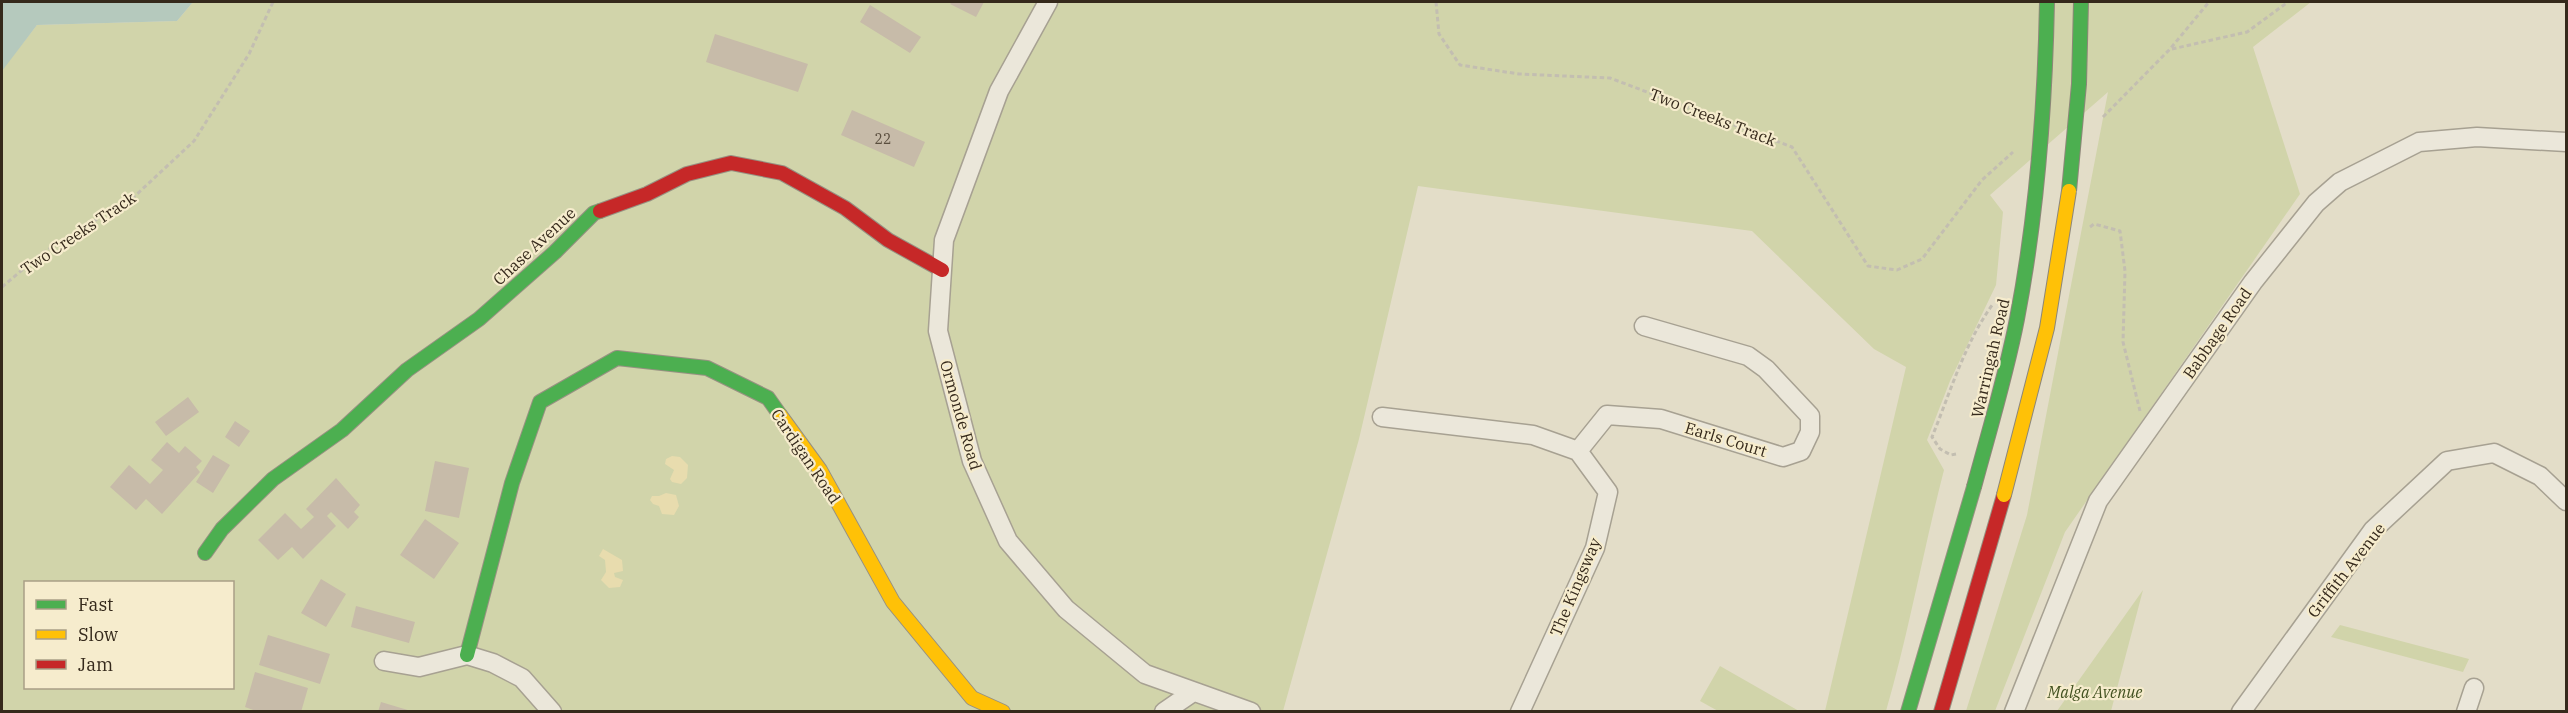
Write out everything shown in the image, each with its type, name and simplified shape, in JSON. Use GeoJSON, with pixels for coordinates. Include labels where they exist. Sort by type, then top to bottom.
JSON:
{"type":"FeatureCollection","features":[{"type":"Feature","properties":{"kind":"main road","name":"Warringah Road"},"geometry":{"type":"LineString","coordinates":[[1908,711],[2000,390],[2024,277],[2042,146],[2047,2]]}},
{"type":"Feature","properties":{"kind":"main road"},"geometry":{"type":"LineString","coordinates":[[1941,711],[2004,495],[2046,329],[2065,229],[2072,170],[2081,2]]}},
{"type":"Feature","properties":{"kind":"main road","name":"Chase Avenue"},"geometry":{"type":"LineString","coordinates":[[205,553],[222,529],[273,479],[342,430],[407,370],[479,319],[555,252],[594,213],[647,194],[687,174],[731,163],[782,172],[845,208],[888,240],[942,270]]}},
{"type":"Feature","properties":{"kind":"main road","name":"Cardigan Road"},"geometry":{"type":"LineString","coordinates":[[467,655],[512,483],[540,402],[617,358],[707,368],[768,398],[820,471],[893,602],[972,698],[1003,711]]}},
{"type":"Feature","properties":{"kind":"street","name":"Ormonde Road"},"geometry":{"type":"LineString","coordinates":[[1048,2],[999,91],[944,240],[938,331],[972,461],[1008,541],[1066,609],[1145,674],[1251,711]]}},
{"type":"Feature","properties":{"kind":"street","name":"Babbage Road"},"geometry":{"type":"LineString","coordinates":[[2014,711],[2098,501],[2274,255],[2316,203],[2340,182],[2419,142],[2477,137],[2566,142]]}},
{"type":"Feature","properties":{"kind":"street","name":"Earls Court"},"geometry":{"type":"LineString","coordinates":[[1578,451],[1607,415],[1660,419],[1783,457],[1801,451],[1810,432],[1810,416],[1766,369],[1748,356],[1644,326]]}},
{"type":"Feature","properties":{"kind":"street"},"geometry":{"type":"LineString","coordinates":[[1382,417],[1533,435],[1578,451]]}},
{"type":"Feature","properties":{"kind":"street","name":"The Kingsway"},"geometry":{"type":"LineString","coordinates":[[1520,711],[1595,548],[1603,519],[1608,492],[1578,451]]}},
{"type":"Feature","properties":{"kind":"street","name":"Griffith Avenue"},"geometry":{"type":"LineString","coordinates":[[2241,711],[2373,530],[2447,461],[2494,453],[2540,476],[2566,501]]}},
{"type":"Feature","properties":{"kind":"street"},"geometry":{"type":"LineString","coordinates":[[384,661],[419,668],[467,655],[501,666],[522,678],[552,711]]}},
{"type":"Feature","properties":{"kind":"street"},"geometry":{"type":"LineString","coordinates":[[2466,711],[2474,688]]}},
{"type":"Feature","properties":{"kind":"street"},"geometry":{"type":"LineString","coordinates":[[1164,711],[1193,692]]}},
{"type":"Feature","properties":{"kind":"path","name":"Two Creeks Track"},"geometry":{"type":"LineString","coordinates":[[2,287],[41,254],[136,195],[194,141],[249,54],[273,2]]}},
{"type":"Feature","properties":{"kind":"path","name":"Two Creeks Track"},"geometry":{"type":"LineString","coordinates":[[1436,2],[1439,34],[1460,65],[1519,74],[1610,78],[1792,147],[1868,266],[1897,270],[1922,259],[1982,180],[2012,152],[2022,151]]}},
{"type":"Feature","properties":{"kind":"path"},"geometry":{"type":"LineString","coordinates":[[2098,122],[2170,49],[2210,2]]}},
{"type":"Feature","properties":{"kind":"path"},"geometry":{"type":"LineString","coordinates":[[2170,49],[2247,32],[2288,2]]}},
{"type":"Feature","properties":{"kind":"path"},"geometry":{"type":"LineString","coordinates":[[2121,231],[2125,271],[2123,342],[2146,434]]}},
{"type":"Feature","properties":{"kind":"path"},"geometry":{"type":"LineString","coordinates":[[1959,453],[1951,455],[1940,449],[1932,437],[1985,315],[1995,302]]}},
{"type":"Feature","properties":{"kind":"green space"},"geometry":{"type":"Polygon","coordinates":[[[193,2],[2311,2],[2253,47],[2300,194],[2065,532],[1995,711],[1966,711],[2027,515],[2108,92],[1990,195],[2003,212],[1996,285],[1950,381],[1927,440],[1944,470],[1886,711],[1825,711],[1906,367],[1874,349],[1752,231],[1418,186],[1359,439],[1283,711],[2,711],[2,67],[37,25],[177,21],[193,2]]]}},
{"type":"Feature","properties":{"kind":"green space","name":"Malga Avenue"},"geometry":{"type":"Polygon","coordinates":[[[2143,590],[2111,711],[2057,711],[2143,590]]]}},
{"type":"Feature","properties":{"kind":"green space"},"geometry":{"type":"Polygon","coordinates":[[[2340,625],[2469,659],[2463,672],[2331,637],[2340,625]]]}},
{"type":"Feature","properties":{"kind":"green space"},"geometry":{"type":"Polygon","coordinates":[[[1720,666],[1799,711],[1718,711],[1700,701],[1720,666]]]}},
{"type":"Feature","properties":{"kind":"sand"},"geometry":{"type":"Polygon","coordinates":[[[672,456],[680,457],[688,465],[687,478],[681,484],[672,482],[670,479],[674,470],[665,464],[666,459],[672,456]]]}},
{"type":"Feature","properties":{"kind":"sand"},"geometry":{"type":"Polygon","coordinates":[[[666,493],[676,495],[679,506],[674,515],[662,514],[659,506],[650,500],[652,496],[666,493]]]}},
{"type":"Feature","properties":{"kind":"sand"},"geometry":{"type":"Polygon","coordinates":[[[603,549],[622,560],[623,571],[614,573],[615,577],[623,580],[620,587],[609,588],[601,580],[606,572],[605,560],[599,556],[603,549]]]}},
{"type":"Feature","properties":{"kind":"shaded area"},"geometry":{"type":"Polygon","coordinates":[[[2,2],[193,2],[177,21],[37,25],[2,71],[2,2]]]}},
{"type":"Feature","properties":{"kind":"building"},"geometry":{"type":"Polygon","coordinates":[[[952,2],[984,2],[976,17],[950,4],[952,2]]]}},
{"type":"Feature","properties":{"kind":"building"},"geometry":{"type":"Polygon","coordinates":[[[870,5],[921,37],[910,53],[860,22],[870,5]]]}},
{"type":"Feature","properties":{"kind":"building"},"geometry":{"type":"Polygon","coordinates":[[[715,34],[808,64],[798,92],[706,62],[715,34]]]}},
{"type":"Feature","properties":{"kind":"building"},"geometry":{"type":"Polygon","coordinates":[[[852,110],[925,142],[914,167],[841,135],[852,110]]]}},
{"type":"Feature","properties":{"kind":"building"},"geometry":{"type":"Polygon","coordinates":[[[188,397],[199,412],[166,436],[155,422],[188,397]]]}},
{"type":"Feature","properties":{"kind":"building"},"geometry":{"type":"Polygon","coordinates":[[[235,421],[250,431],[239,447],[225,437],[235,421]]]}},
{"type":"Feature","properties":{"kind":"building"},"geometry":{"type":"Polygon","coordinates":[[[167,442],[179,453],[185,446],[202,461],[196,467],[200,472],[162,514],[146,499],[136,510],[110,487],[129,465],[150,484],[163,470],[151,460],[167,442]]]}},
{"type":"Feature","properties":{"kind":"building"},"geometry":{"type":"Polygon","coordinates":[[[213,455],[230,465],[213,493],[196,482],[213,455]]]}},
{"type":"Feature","properties":{"kind":"building"},"geometry":{"type":"Polygon","coordinates":[[[435,461],[469,468],[459,518],[425,511],[435,461]]]}},
{"type":"Feature","properties":{"kind":"building"},"geometry":{"type":"Polygon","coordinates":[[[336,478],[360,505],[354,512],[359,517],[348,529],[331,512],[327,516],[336,526],[303,559],[292,547],[278,560],[258,540],[285,513],[301,529],[314,517],[306,509],[336,478]]]}},
{"type":"Feature","properties":{"kind":"building"},"geometry":{"type":"Polygon","coordinates":[[[425,519],[459,543],[434,579],[400,555],[425,519]]]}},
{"type":"Feature","properties":{"kind":"building"},"geometry":{"type":"Polygon","coordinates":[[[321,579],[346,594],[326,627],[301,613],[321,579]]]}},
{"type":"Feature","properties":{"kind":"building"},"geometry":{"type":"Polygon","coordinates":[[[356,606],[415,622],[409,643],[351,627],[356,606]]]}},
{"type":"Feature","properties":{"kind":"building"},"geometry":{"type":"Polygon","coordinates":[[[268,635],[330,654],[320,684],[259,665],[268,635]]]}},
{"type":"Feature","properties":{"kind":"building"},"geometry":{"type":"Polygon","coordinates":[[[255,672],[308,688],[301,712],[259,712],[245,707],[255,672]]]}},
{"type":"Feature","properties":{"kind":"building"},"geometry":{"type":"Polygon","coordinates":[[[381,702],[411,711],[411,712],[378,712],[381,702]]]}},
{"type":"Feature","properties":{"kind":"traffic: fast"},"geometry":{"type":"LineString","coordinates":[[1974,487],[2008,361],[2024,280],[2039,161],[2047,2]]}},
{"type":"Feature","properties":{"kind":"traffic: fast"},"geometry":{"type":"LineString","coordinates":[[2069,191],[2079,84],[2081,2]]}},
{"type":"Feature","properties":{"kind":"traffic: fast"},"geometry":{"type":"LineString","coordinates":[[205,553],[222,529],[273,479],[342,430],[407,370],[479,319],[555,252],[594,213],[600,211]]}},
{"type":"Feature","properties":{"kind":"traffic: fast"},"geometry":{"type":"LineString","coordinates":[[467,655],[512,483],[540,402],[617,358],[707,368],[768,398],[780,415]]}},
{"type":"Feature","properties":{"kind":"traffic: fast"},"geometry":{"type":"LineString","coordinates":[[1908,712],[1974,487]]}},
{"type":"Feature","properties":{"kind":"traffic: slow"},"geometry":{"type":"LineString","coordinates":[[2004,495],[2047,328],[2069,191]]}},
{"type":"Feature","properties":{"kind":"traffic: slow"},"geometry":{"type":"LineString","coordinates":[[780,415],[820,470],[893,602],[972,698],[1003,712]]}},
{"type":"Feature","properties":{"kind":"traffic: jam"},"geometry":{"type":"LineString","coordinates":[[600,211],[647,194],[687,174],[731,163],[782,173],[845,208],[888,240],[942,270]]}},
{"type":"Feature","properties":{"kind":"traffic: jam"},"geometry":{"type":"LineString","coordinates":[[1941,712],[2004,495]]}}]}
